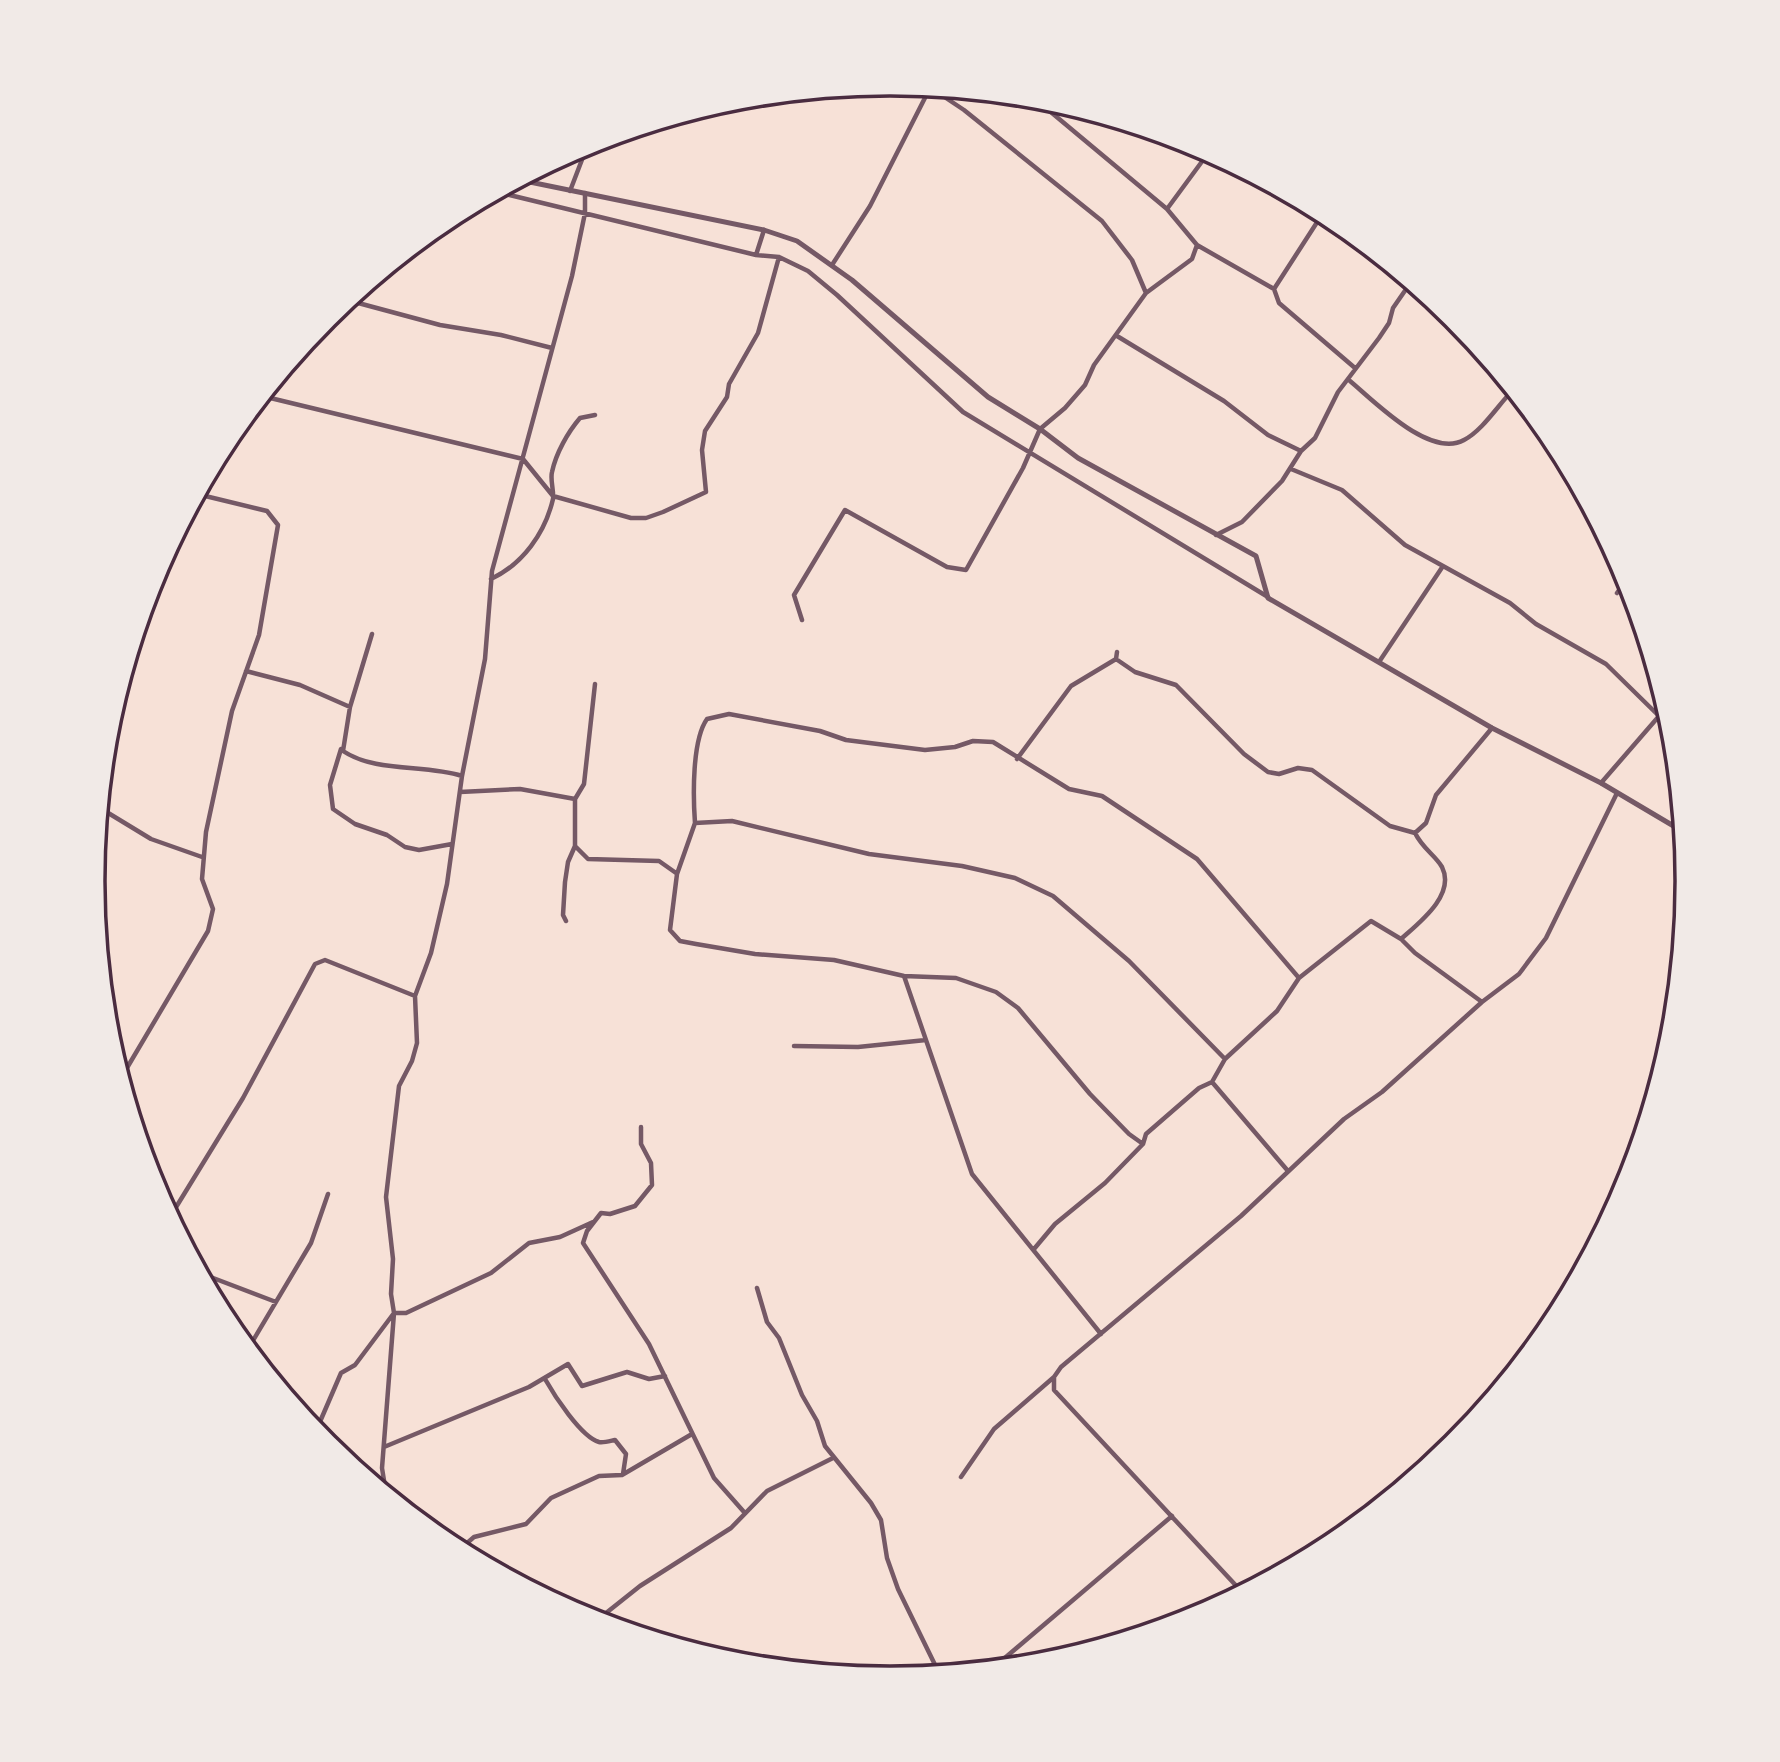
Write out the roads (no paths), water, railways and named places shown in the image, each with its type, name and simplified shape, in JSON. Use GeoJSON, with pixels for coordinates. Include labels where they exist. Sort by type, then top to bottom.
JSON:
{"type":"FeatureCollection","features":[{"type":"Feature","properties":{"kind":"street"},"geometry":{"type":"LineString","coordinates":[[832,265],[870,206],[926,97]]}},
{"type":"Feature","properties":{"kind":"street"},"geometry":{"type":"LineString","coordinates":[[947,99],[1102,221],[1132,261],[1146,293]]}},
{"type":"Feature","properties":{"kind":"street"},"geometry":{"type":"LineString","coordinates":[[1052,113],[1167,209],[1197,245],[1274,289],[1279,303],[1355,368]]}},
{"type":"Feature","properties":{"kind":"street"},"geometry":{"type":"LineString","coordinates":[[570,191],[582,160]]}},
{"type":"Feature","properties":{"kind":"street"},"geometry":{"type":"LineString","coordinates":[[1167,209],[1202,161]]}},
{"type":"Feature","properties":{"kind":"street"},"geometry":{"type":"LineString","coordinates":[[532,183],[764,230],[803,244],[832,265],[988,397],[1040,429],[1078,458],[1256,556],[1268,598]]}},
{"type":"Feature","properties":{"kind":"street"},"geometry":{"type":"LineString","coordinates":[[384,1480],[382,1468],[394,1313],[391,1294],[393,1259],[386,1197],[399,1086],[412,1061],[417,1043],[415,996],[431,953],[452,844],[485,659],[492,605],[491,579],[585,213],[585,193]]}},
{"type":"Feature","properties":{"kind":"street"},"geometry":{"type":"LineString","coordinates":[[509,195],[757,255],[779,257],[808,271],[963,412],[1268,598],[1492,728],[1601,783],[1673,825]]}},
{"type":"Feature","properties":{"kind":"street"},"geometry":{"type":"LineString","coordinates":[[1274,289],[1317,223]]}},
{"type":"Feature","properties":{"kind":"street"},"geometry":{"type":"LineString","coordinates":[[757,255],[764,230]]}},
{"type":"Feature","properties":{"kind":"street"},"geometry":{"type":"LineString","coordinates":[[802,620],[794,595],[844,511],[947,567],[964,571],[1040,429],[1065,408],[1085,385],[1094,365],[1146,293],[1192,259],[1197,245]]}},
{"type":"Feature","properties":{"kind":"street"},"geometry":{"type":"LineString","coordinates":[[271,398],[523,459],[554,496],[620,515],[646,518],[703,496],[706,492],[702,450],[705,430],[727,397],[729,384],[758,334],[779,257]]}},
{"type":"Feature","properties":{"kind":"street"},"geometry":{"type":"LineString","coordinates":[[1215,535],[1242,522],[1291,469],[1301,451],[1315,438],[1338,392],[1350,381],[1355,368],[1389,323],[1393,308],[1405,290]]}},
{"type":"Feature","properties":{"kind":"street"},"geometry":{"type":"LineString","coordinates":[[360,303],[440,325],[501,335],[552,348]]}},
{"type":"Feature","properties":{"kind":"street"},"geometry":{"type":"LineString","coordinates":[[1117,336],[1224,401],[1268,435],[1301,451]]}},
{"type":"Feature","properties":{"kind":"street"},"geometry":{"type":"LineString","coordinates":[[1350,381],[1422,437],[1443,444],[1465,440],[1507,396]]}},
{"type":"Feature","properties":{"kind":"street"},"geometry":{"type":"LineString","coordinates":[[491,579],[504,573],[541,535],[554,496],[551,473],[559,451],[580,418],[595,415]]}},
{"type":"Feature","properties":{"kind":"street"},"geometry":{"type":"LineString","coordinates":[[1291,469],[1342,490],[1405,545],[1510,603],[1536,624],[1606,664],[1657,714]]}},
{"type":"Feature","properties":{"kind":"street"},"geometry":{"type":"LineString","coordinates":[[128,1067],[208,931],[213,909],[202,880],[202,857],[232,711],[258,635],[278,525],[267,512],[206,496]]}},
{"type":"Feature","properties":{"kind":"street"},"geometry":{"type":"LineString","coordinates":[[1379,662],[1443,566]]}},
{"type":"Feature","properties":{"kind":"street"},"geometry":{"type":"LineString","coordinates":[[372,634],[330,785],[333,809],[355,824],[387,835],[405,847],[419,850],[452,844]]}},
{"type":"Feature","properties":{"kind":"street"},"geometry":{"type":"LineString","coordinates":[[1116,659],[1117,652]]}},
{"type":"Feature","properties":{"kind":"street"},"geometry":{"type":"LineString","coordinates":[[1017,759],[1071,686],[1116,659]]}},
{"type":"Feature","properties":{"kind":"street"},"geometry":{"type":"LineString","coordinates":[[1116,659],[1135,672],[1176,685],[1244,754],[1268,772],[1279,774],[1298,768],[1312,770],[1390,826],[1415,833],[1423,848],[1441,867],[1445,881],[1439,899],[1426,917],[1401,939]]}},
{"type":"Feature","properties":{"kind":"street"},"geometry":{"type":"LineString","coordinates":[[246,671],[300,685],[350,707]]}},
{"type":"Feature","properties":{"kind":"street"},"geometry":{"type":"LineString","coordinates":[[566,921],[563,915],[565,882],[568,862],[575,846],[575,799],[584,784],[595,684]]}},
{"type":"Feature","properties":{"kind":"street"},"geometry":{"type":"LineString","coordinates":[[1143,1144],[1129,1134],[1090,1094],[1018,1008],[996,992],[956,978],[904,976],[834,960],[755,954],[680,941],[670,930],[677,874],[695,823],[694,776],[701,728],[707,719],[721,714],[800,727],[846,740],[913,749],[938,750],[973,741],[993,741],[1017,759],[1069,789],[1102,796],[1197,859],[1299,978]]}},
{"type":"Feature","properties":{"kind":"street"},"geometry":{"type":"LineString","coordinates":[[1601,783],[1658,718]]}},
{"type":"Feature","properties":{"kind":"street"},"geometry":{"type":"LineString","coordinates":[[1415,833],[1426,823],[1436,795],[1492,728]]}},
{"type":"Feature","properties":{"kind":"street"},"geometry":{"type":"LineString","coordinates":[[341,748],[347,754],[379,764],[431,768],[462,776]]}},
{"type":"Feature","properties":{"kind":"street"},"geometry":{"type":"LineString","coordinates":[[460,792],[520,789],[575,799]]}},
{"type":"Feature","properties":{"kind":"street"},"geometry":{"type":"LineString","coordinates":[[961,1477],[994,1429],[1054,1377],[1061,1367],[1241,1216],[1344,1119],[1382,1092],[1482,1002],[1519,974],[1546,938],[1617,793]]}},
{"type":"Feature","properties":{"kind":"street"},"geometry":{"type":"LineString","coordinates":[[109,813],[151,839],[202,857]]}},
{"type":"Feature","properties":{"kind":"street"},"geometry":{"type":"LineString","coordinates":[[695,823],[732,821],[869,854],[962,866],[1015,878],[1053,897],[1129,961],[1225,1059]]}},
{"type":"Feature","properties":{"kind":"street"},"geometry":{"type":"LineString","coordinates":[[575,846],[588,859],[659,861],[677,874]]}},
{"type":"Feature","properties":{"kind":"street"},"geometry":{"type":"LineString","coordinates":[[1034,1249],[1055,1224],[1091,1198],[1143,1144],[1146,1134],[1199,1088],[1212,1082],[1225,1059],[1277,1011],[1299,978],[1371,921],[1401,939],[1415,953],[1482,1002]]}},
{"type":"Feature","properties":{"kind":"street"},"geometry":{"type":"LineString","coordinates":[[176,1207],[243,1098],[315,964],[325,960],[369,980],[415,996]]}},
{"type":"Feature","properties":{"kind":"street"},"geometry":{"type":"LineString","coordinates":[[904,976],[972,1174],[1101,1334]]}},
{"type":"Feature","properties":{"kind":"street"},"geometry":{"type":"LineString","coordinates":[[794,1046],[858,1047],[926,1040]]}},
{"type":"Feature","properties":{"kind":"street"},"geometry":{"type":"LineString","coordinates":[[1212,1082],[1218,1093],[1288,1171]]}},
{"type":"Feature","properties":{"kind":"street"},"geometry":{"type":"LineString","coordinates":[[394,1313],[406,1313],[491,1273],[529,1243],[560,1237],[593,1221],[601,1213],[610,1214],[635,1206],[652,1185],[651,1163],[641,1144],[640,1127]]}},
{"type":"Feature","properties":{"kind":"street"},"geometry":{"type":"LineString","coordinates":[[254,1340],[311,1243],[328,1194]]}},
{"type":"Feature","properties":{"kind":"street"},"geometry":{"type":"LineString","coordinates":[[593,1221],[583,1243],[649,1344],[714,1478],[744,1513]]}},
{"type":"Feature","properties":{"kind":"street"},"geometry":{"type":"LineString","coordinates":[[213,1278],[276,1302]]}},
{"type":"Feature","properties":{"kind":"street"},"geometry":{"type":"LineString","coordinates":[[757,1288],[767,1322],[779,1338],[802,1395],[817,1420],[819,1433],[834,1458],[872,1503],[881,1520],[892,1576],[915,1629],[934,1664]]}},
{"type":"Feature","properties":{"kind":"street"},"geometry":{"type":"LineString","coordinates":[[321,1420],[341,1373],[355,1365],[394,1313]]}},
{"type":"Feature","properties":{"kind":"street"},"geometry":{"type":"LineString","coordinates":[[384,1447],[545,1379],[568,1364],[582,1386],[627,1372],[649,1378],[665,1376]]}},
{"type":"Feature","properties":{"kind":"street"},"geometry":{"type":"LineString","coordinates":[[1054,1377],[1054,1390],[1236,1585]]}},
{"type":"Feature","properties":{"kind":"street"},"geometry":{"type":"LineString","coordinates":[[545,1379],[561,1409],[575,1419],[586,1434],[600,1442],[615,1440],[626,1454],[622,1475]]}},
{"type":"Feature","properties":{"kind":"street"},"geometry":{"type":"LineString","coordinates":[[468,1542],[474,1537],[526,1524],[551,1498],[600,1476],[622,1475],[693,1433]]}},
{"type":"Feature","properties":{"kind":"street"},"geometry":{"type":"LineString","coordinates":[[607,1612],[640,1586],[731,1528],[767,1491],[834,1458]]}},
{"type":"Feature","properties":{"kind":"street"},"geometry":{"type":"LineString","coordinates":[[1006,1657],[1171,1516]]}}]}
